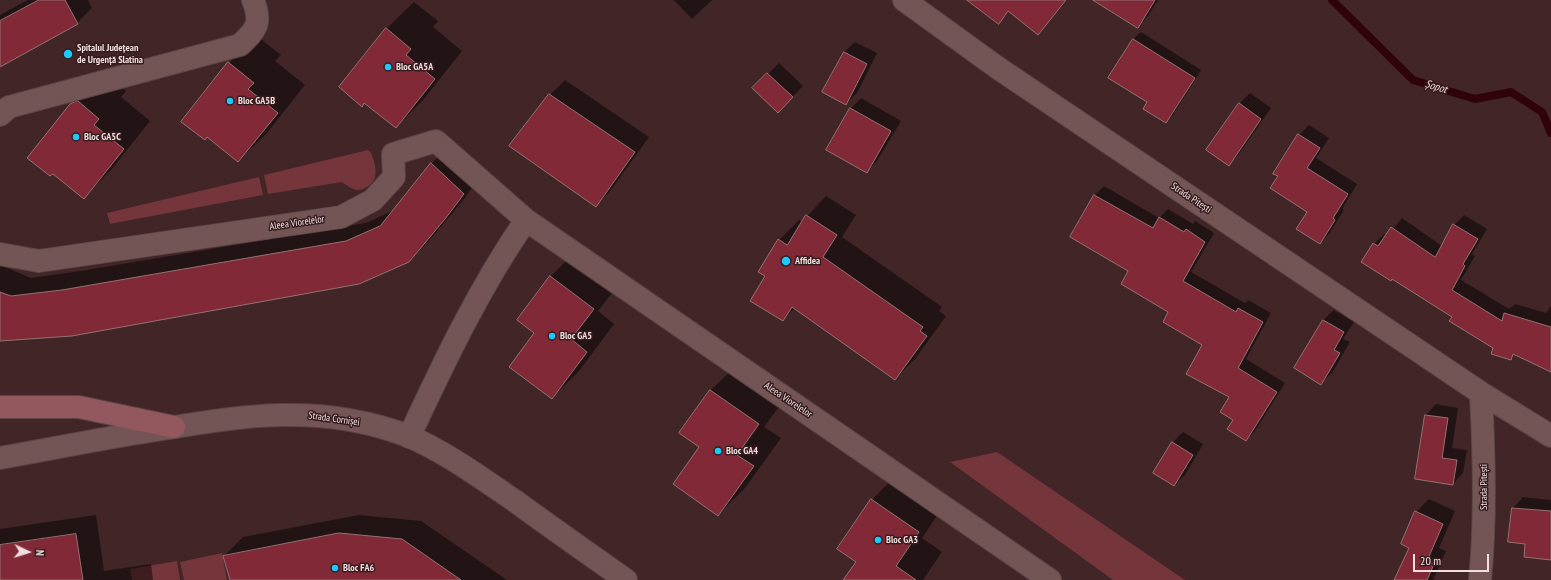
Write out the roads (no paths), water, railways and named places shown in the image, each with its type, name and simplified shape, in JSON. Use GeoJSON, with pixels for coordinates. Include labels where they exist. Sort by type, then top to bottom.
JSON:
{"type":"FeatureCollection","features":[{"type":"Feature","properties":{"kind":"main road"},"geometry":{"type":"LineString","coordinates":[[0,407],[79,407],[174,427]]}},
{"type":"Feature","properties":{"kind":"street"},"geometry":{"type":"LineString","coordinates":[[0,115],[9,108],[240,45],[254,31],[257,25],[256,10],[252,0]]}},
{"type":"Feature","properties":{"kind":"street","name":"Strada Pitești"},"geometry":{"type":"LineString","coordinates":[[904,0],[1005,72],[1481,393],[1551,436]]}},
{"type":"Feature","properties":{"kind":"street","name":"Aleea Viorelelor"},"geometry":{"type":"LineString","coordinates":[[0,254],[39,261],[341,217],[373,200],[394,177],[393,154],[436,141],[526,220],[1050,580]]}},
{"type":"Feature","properties":{"kind":"street"},"geometry":{"type":"LineString","coordinates":[[409,437],[473,305],[501,256],[526,220]]}},
{"type":"Feature","properties":{"kind":"street","name":"Strada Pitești"},"geometry":{"type":"LineString","coordinates":[[1480,580],[1484,535],[1484,449],[1481,393]]}},
{"type":"Feature","properties":{"kind":"street","name":"Strada Cornișei"},"geometry":{"type":"LineString","coordinates":[[0,458],[229,418],[282,414],[329,416],[368,424],[409,437],[435,449],[488,482],[626,580]]}},
{"type":"Feature","properties":{"kind":"waterway","name":"Șopot"},"geometry":{"type":"LineString","coordinates":[[1332,0],[1413,80],[1475,99],[1511,92],[1542,112],[1551,133]]}},
{"type":"Feature","properties":{"kind":"place","name":"Spitalul Județean de Urgență Slatina"},"geometry":{"type":"Point","coordinates":[68,54]}},
{"type":"Feature","properties":{"kind":"place","name":"Bloc GA5A"},"geometry":{"type":"Point","coordinates":[388,67]}},
{"type":"Feature","properties":{"kind":"place","name":"Bloc GA5B"},"geometry":{"type":"Point","coordinates":[230,101]}},
{"type":"Feature","properties":{"kind":"place","name":"Bloc GA5C"},"geometry":{"type":"Point","coordinates":[76,137]}},
{"type":"Feature","properties":{"kind":"place","name":"Affidea"},"geometry":{"type":"Point","coordinates":[786,261]}},
{"type":"Feature","properties":{"kind":"place","name":"Bloc GA5"},"geometry":{"type":"Point","coordinates":[552,336]}},
{"type":"Feature","properties":{"kind":"place","name":"Bloc GA4"},"geometry":{"type":"Point","coordinates":[718,451]}},
{"type":"Feature","properties":{"kind":"place","name":"Bloc GA3"},"geometry":{"type":"Point","coordinates":[878,540]}},
{"type":"Feature","properties":{"kind":"place","name":"Bloc FA6"},"geometry":{"type":"Point","coordinates":[335,568]}}]}
